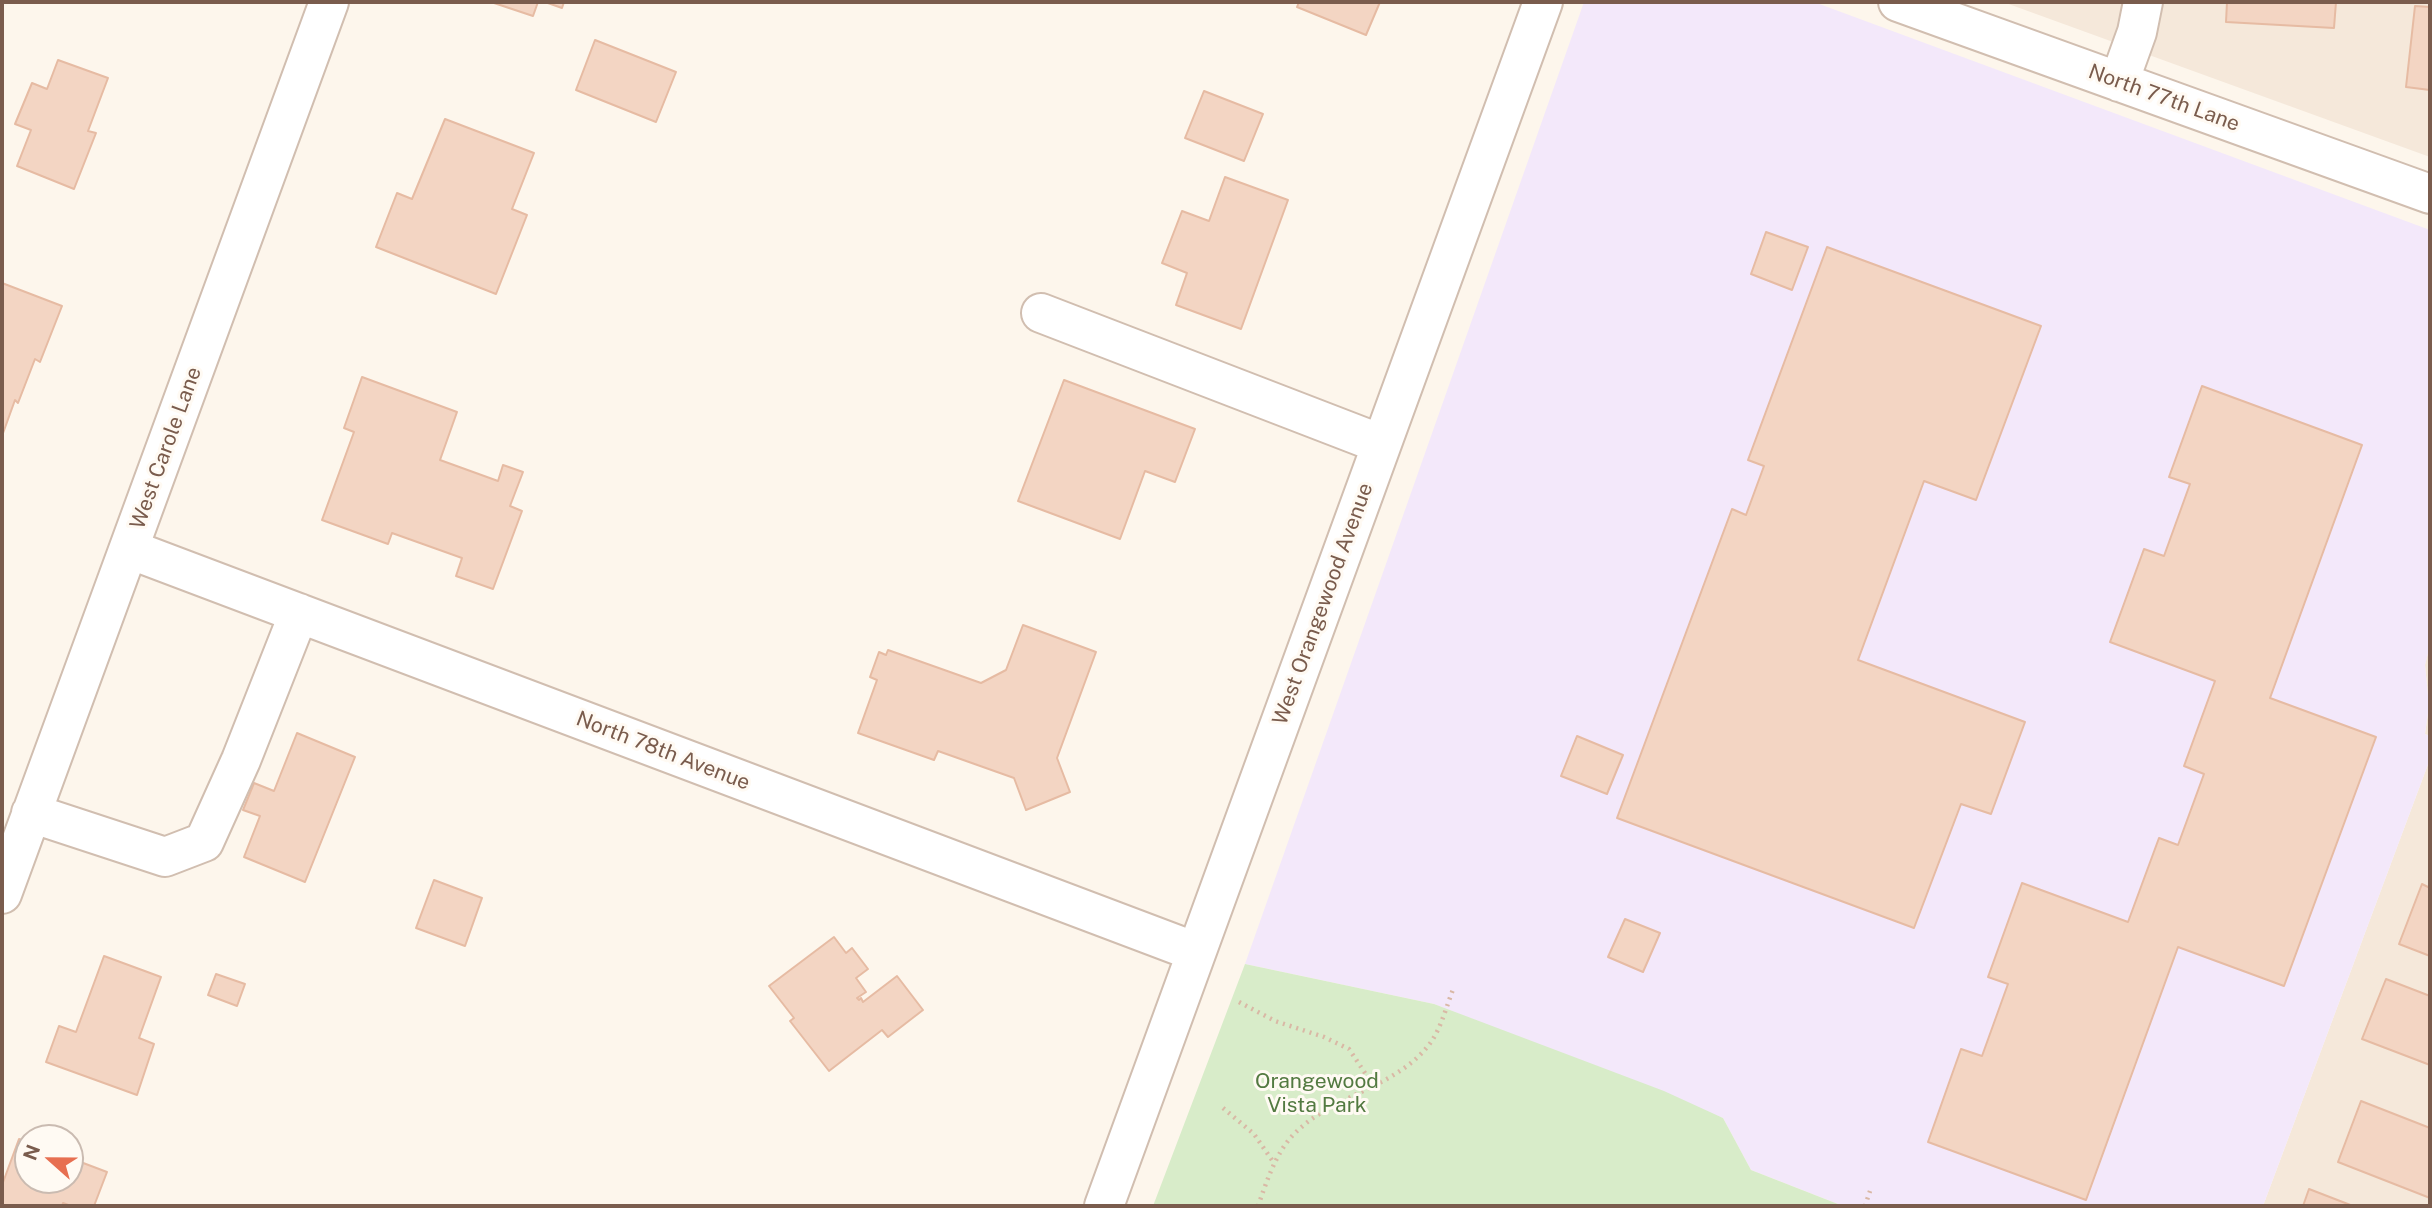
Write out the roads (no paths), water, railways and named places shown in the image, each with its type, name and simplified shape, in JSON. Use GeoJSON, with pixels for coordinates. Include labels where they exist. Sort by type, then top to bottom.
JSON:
{"type":"FeatureCollection","features":[{"type":"Feature","properties":{"kind":"street","name":"West Carole Lane"},"geometry":{"type":"LineString","coordinates":[[2,894],[329,2]]}},
{"type":"Feature","properties":{"kind":"street","name":"West Orangewood Avenue"},"geometry":{"type":"LineString","coordinates":[[1104,1206],[1543,2]]}},
{"type":"Feature","properties":{"kind":"street","name":"North 77th Lane"},"geometry":{"type":"LineString","coordinates":[[1898,2],[2430,194]]}},
{"type":"Feature","properties":{"kind":"street"},"geometry":{"type":"LineString","coordinates":[[2119,82],[2137,32],[2143,2]]}},
{"type":"Feature","properties":{"kind":"street"},"geometry":{"type":"LineString","coordinates":[[1041,313],[1381,444]]}},
{"type":"Feature","properties":{"kind":"street","name":"North 78th Avenue"},"geometry":{"type":"LineString","coordinates":[[129,549],[1196,953]]}},
{"type":"Feature","properties":{"kind":"street"},"geometry":{"type":"LineString","coordinates":[[31,813],[165,857],[204,842],[241,760],[299,613]]}},
{"type":"Feature","properties":{"kind":"park label","name":"Orangewood Vista Park"},"geometry":{"type":"Point","coordinates":[1317,1094]}}]}
